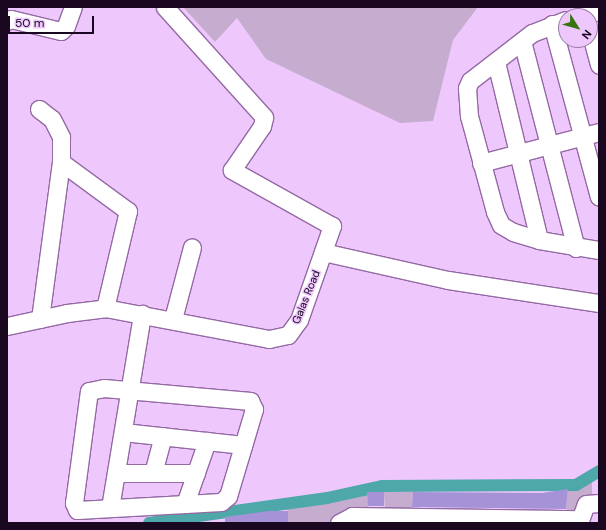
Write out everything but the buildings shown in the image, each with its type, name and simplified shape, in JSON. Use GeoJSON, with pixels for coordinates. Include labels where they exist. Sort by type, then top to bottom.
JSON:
{"type":"FeatureCollection","features":[{"type":"Feature","properties":{"kind":"street"},"geometry":{"type":"LineString","coordinates":[[7,21],[11,20],[61,31],[66,26],[72,7]]}},
{"type":"Feature","properties":{"kind":"street","name":"Galas Road"},"geometry":{"type":"LineString","coordinates":[[7,326],[105,308],[173,319],[269,339],[288,335],[299,320],[332,226],[232,170],[262,126],[264,117],[165,7]]}},
{"type":"Feature","properties":{"kind":"street"},"geometry":{"type":"LineString","coordinates":[[558,23],[522,41],[474,77],[467,88],[469,116],[481,162],[501,224],[513,232],[539,240],[576,248],[599,250]]}},
{"type":"Feature","properties":{"kind":"street"},"geometry":{"type":"LineString","coordinates":[[522,41],[576,248]]}},
{"type":"Feature","properties":{"kind":"street"},"geometry":{"type":"LineString","coordinates":[[564,48],[583,137],[599,197]]}},
{"type":"Feature","properties":{"kind":"street"},"geometry":{"type":"LineString","coordinates":[[595,48],[599,65]]}},
{"type":"Feature","properties":{"kind":"street"},"geometry":{"type":"LineString","coordinates":[[496,62],[539,240]]}},
{"type":"Feature","properties":{"kind":"street"},"geometry":{"type":"LineString","coordinates":[[39,109],[52,119],[61,137],[61,162],[40,319]]}},
{"type":"Feature","properties":{"kind":"street"},"geometry":{"type":"LineString","coordinates":[[481,162],[599,132]]}},
{"type":"Feature","properties":{"kind":"street"},"geometry":{"type":"LineString","coordinates":[[61,162],[128,211],[105,308]]}},
{"type":"Feature","properties":{"kind":"street"},"geometry":{"type":"LineString","coordinates":[[173,319],[192,247]]}},
{"type":"Feature","properties":{"kind":"street"},"geometry":{"type":"LineString","coordinates":[[323,252],[448,280],[599,304]]}},
{"type":"Feature","properties":{"kind":"street"},"geometry":{"type":"LineString","coordinates":[[110,508],[142,314]]}},
{"type":"Feature","properties":{"kind":"street"},"geometry":{"type":"LineString","coordinates":[[104,388],[129,389],[250,401],[254,409],[228,496],[221,502],[77,510],[74,504],[89,391],[104,388]]}},
{"type":"Feature","properties":{"kind":"street"},"geometry":{"type":"LineString","coordinates":[[122,432],[243,445]]}},
{"type":"Feature","properties":{"kind":"street"},"geometry":{"type":"LineString","coordinates":[[153,473],[163,436]]}},
{"type":"Feature","properties":{"kind":"street"},"geometry":{"type":"LineString","coordinates":[[185,504],[207,441]]}},
{"type":"Feature","properties":{"kind":"street"},"geometry":{"type":"LineString","coordinates":[[116,473],[196,473]]}},
{"type":"Feature","properties":{"kind":"street"},"geometry":{"type":"LineString","coordinates":[[340,523],[352,516],[579,521],[586,504],[599,503]]}},
{"type":"Feature","properties":{"kind":"shaded area"},"geometry":{"type":"Polygon","coordinates":[[[183,7],[478,7],[453,40],[433,121],[400,123],[266,59],[237,18],[215,42],[183,7]]]}},
{"type":"Feature","properties":{"kind":"shaded area"},"geometry":{"type":"Polygon","coordinates":[[[592,477],[592,500],[577,515],[566,513],[568,486],[576,486],[592,477]]]}},
{"type":"Feature","properties":{"kind":"shaded area"},"geometry":{"type":"Polygon","coordinates":[[[367,492],[369,512],[335,523],[288,523],[287,506],[367,492]]]}},
{"type":"Feature","properties":{"kind":"shaded area"},"geometry":{"type":"Polygon","coordinates":[[[384,492],[413,492],[412,511],[385,511],[384,492]]]}},
{"type":"Feature","properties":{"kind":"waterway"},"geometry":{"type":"LineString","coordinates":[[149,523],[327,498],[382,486],[576,485],[599,471]]}}]}
